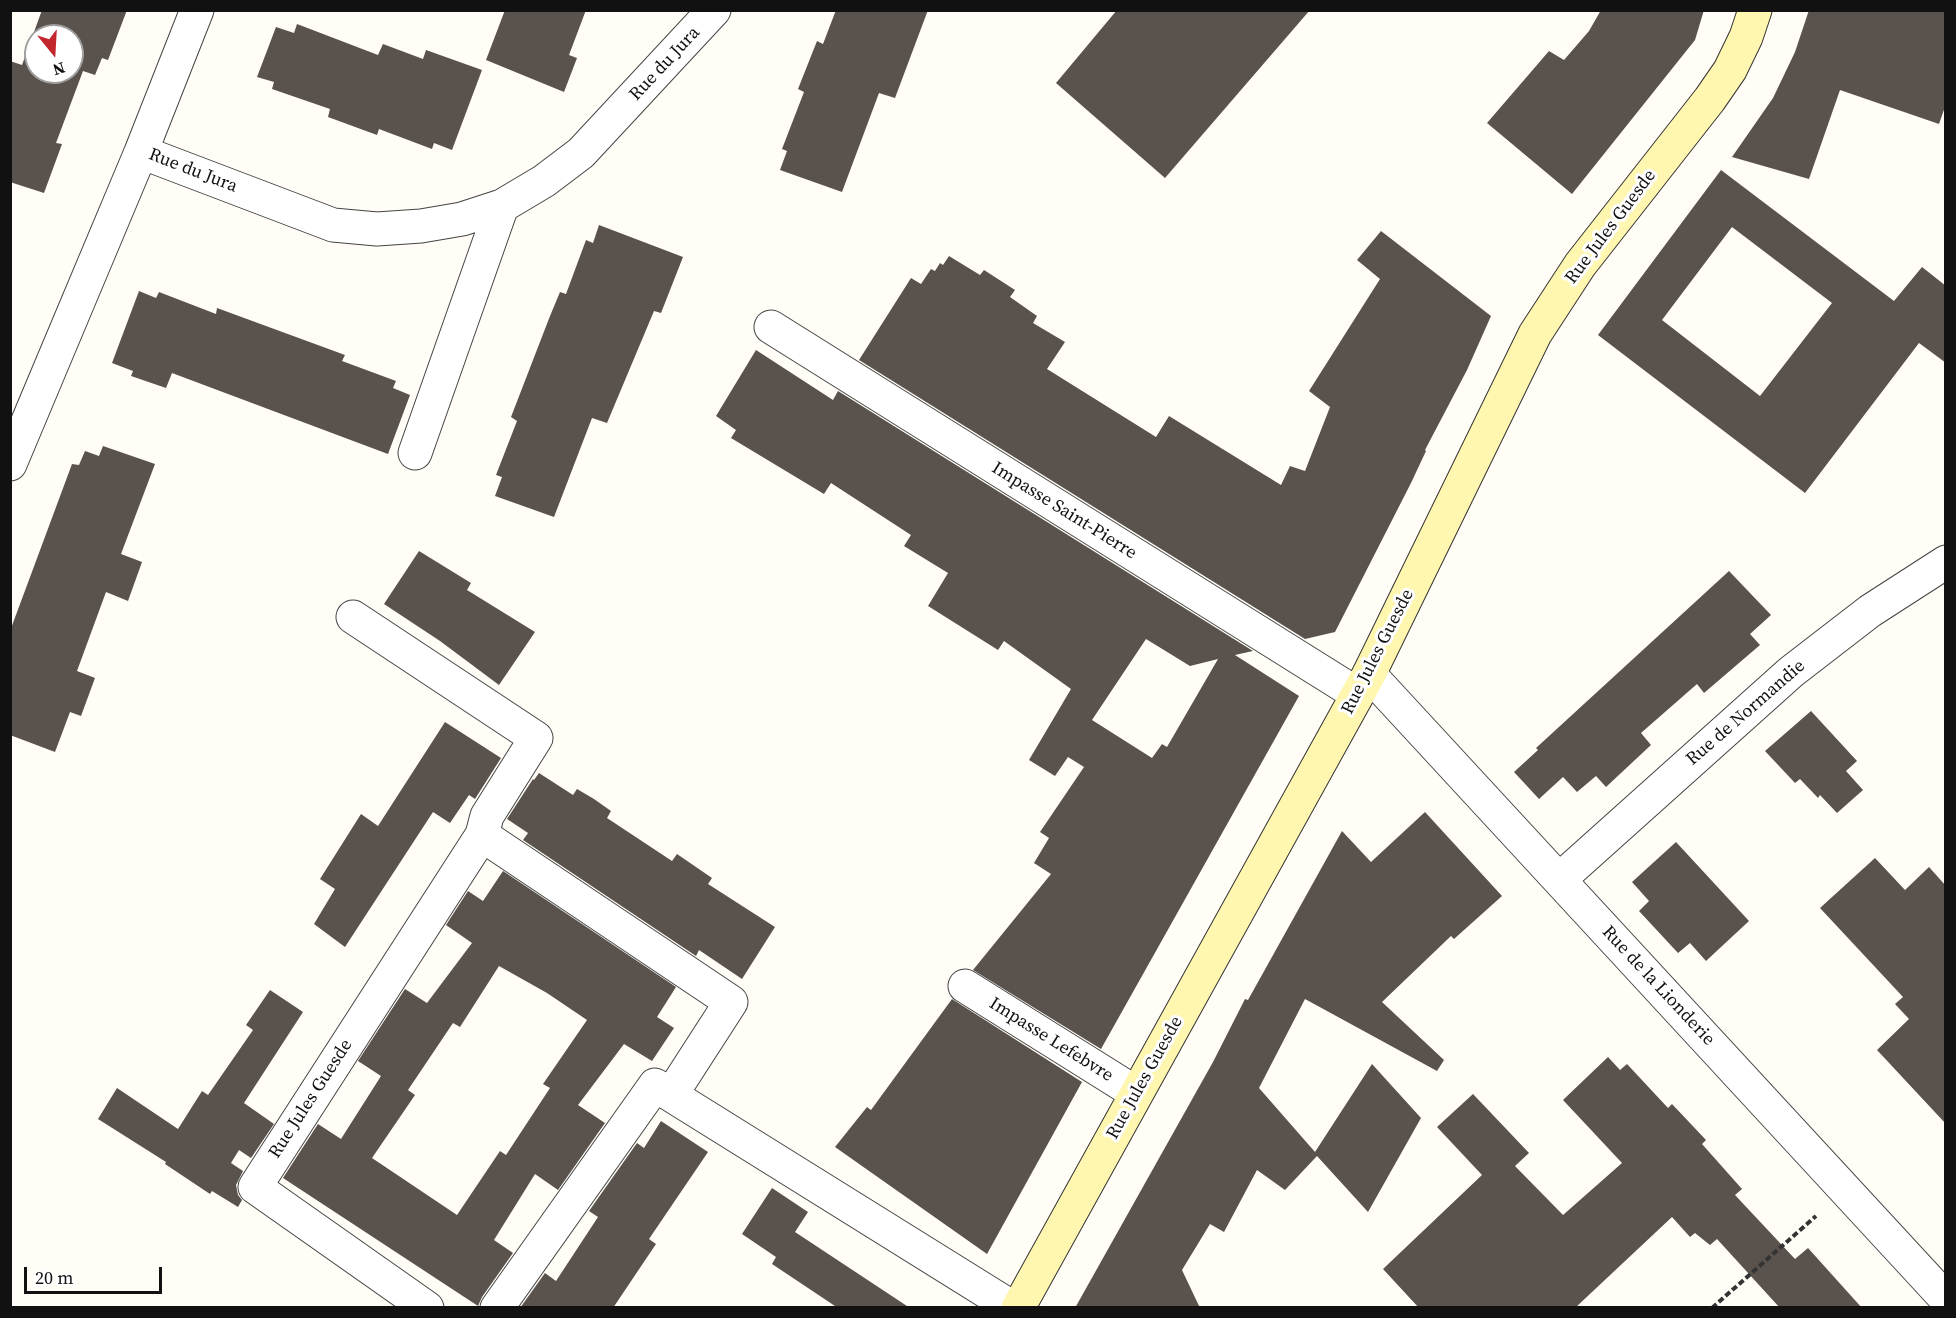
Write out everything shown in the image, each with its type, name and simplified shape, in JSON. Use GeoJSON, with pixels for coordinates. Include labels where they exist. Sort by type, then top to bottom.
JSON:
{"type":"FeatureCollection","features":[{"type":"Feature","properties":{"kind":"main road","name":"Rue Jules Guesde"},"geometry":{"type":"LineString","coordinates":[[1018,1308],[1363,684],[1535,334],[1585,258],[1710,99],[1730,70],[1746,37],[1755,10]]}},
{"type":"Feature","properties":{"kind":"street"},"geometry":{"type":"LineString","coordinates":[[141,152],[197,10]]}},
{"type":"Feature","properties":{"kind":"street","name":"Rue du Jura"},"geometry":{"type":"LineString","coordinates":[[10,464],[141,152],[333,225],[377,229],[421,226],[462,219],[502,206],[544,181],[581,153],[714,10]]}},
{"type":"Feature","properties":{"kind":"street"},"geometry":{"type":"LineString","coordinates":[[415,453],[502,206]]}},
{"type":"Feature","properties":{"kind":"street","name":"Impasse Saint-Pierre"},"geometry":{"type":"LineString","coordinates":[[771,327],[1363,684]]}},
{"type":"Feature","properties":{"kind":"street","name":"Rue de Normandie"},"geometry":{"type":"LineString","coordinates":[[1560,879],[1791,672],[1870,611],[1946,562]]}},
{"type":"Feature","properties":{"kind":"street","name":"Rue Jules Guesde"},"geometry":{"type":"LineString","coordinates":[[353,617],[536,738],[487,816],[482,835],[255,1187],[427,1308]]}},
{"type":"Feature","properties":{"kind":"street","name":"Rue de la Lionderie"},"geometry":{"type":"LineString","coordinates":[[1363,684],[1560,879],[1946,1299]]}},
{"type":"Feature","properties":{"kind":"street"},"geometry":{"type":"LineString","coordinates":[[482,835],[731,1002],[671,1095]]}},
{"type":"Feature","properties":{"kind":"street","name":"Impasse Lefebvre"},"geometry":{"type":"LineString","coordinates":[[965,986],[1136,1093]]}},
{"type":"Feature","properties":{"kind":"street"},"geometry":{"type":"LineString","coordinates":[[497,1308],[655,1085],[1013,1308]]}},
{"type":"Feature","properties":{"kind":"path"},"geometry":{"type":"LineString","coordinates":[[1712,1308],[1845,1190]]}},
{"type":"Feature","properties":{"kind":"building"},"geometry":{"type":"Polygon","coordinates":[[[42,10],[127,10],[108,60],[102,58],[95,75],[84,71],[84,24],[37,24],[42,10]]]}},
{"type":"Feature","properties":{"kind":"building"},"geometry":{"type":"Polygon","coordinates":[[[505,10],[586,10],[569,55],[577,58],[564,92],[486,60],[505,10]]]}},
{"type":"Feature","properties":{"kind":"building"},"geometry":{"type":"Polygon","coordinates":[[[836,10],[928,10],[895,98],[879,93],[842,192],[780,170],[787,151],[782,149],[804,92],[798,89],[817,41],[823,44],[836,10]]]}},
{"type":"Feature","properties":{"kind":"building"},"geometry":{"type":"Polygon","coordinates":[[[1117,10],[1310,10],[1165,178],[1056,83],[1117,10]]]}},
{"type":"Feature","properties":{"kind":"building"},"geometry":{"type":"Polygon","coordinates":[[[1601,10],[1704,10],[1695,40],[1572,194],[1487,123],[1549,51],[1564,60],[1589,31],[1601,10]]]}},
{"type":"Feature","properties":{"kind":"building"},"geometry":{"type":"Polygon","coordinates":[[[1809,10],[1946,10],[1946,104],[1939,124],[1840,90],[1809,179],[1732,157],[1773,98],[1795,52],[1809,10]]]}},
{"type":"Feature","properties":{"kind":"building"},"geometry":{"type":"Polygon","coordinates":[[[297,24],[378,55],[383,44],[423,59],[426,50],[482,70],[452,150],[434,143],[432,149],[379,129],[377,135],[328,117],[330,109],[272,89],[274,82],[257,77],[276,27],[294,33],[297,24]]]}},
{"type":"Feature","properties":{"kind":"building"},"geometry":{"type":"Polygon","coordinates":[[[24,60],[24,84],[78,84],[56,143],[62,144],[44,193],[10,182],[10,61],[22,65],[24,60]]]}},
{"type":"Feature","properties":{"kind":"building"},"geometry":{"type":"Polygon","coordinates":[[[1721,170],[1894,301],[1922,267],[1946,286],[1946,363],[1919,343],[1805,493],[1598,335],[1721,170]],[[1732,227],[1662,320],[1760,396],[1832,303],[1732,227]]]}},
{"type":"Feature","properties":{"kind":"building"},"geometry":{"type":"Polygon","coordinates":[[[599,225],[683,257],[661,313],[654,311],[607,423],[592,418],[554,517],[495,496],[502,477],[496,475],[517,421],[511,417],[550,316],[560,292],[566,294],[586,240],[593,243],[599,225]]]}},
{"type":"Feature","properties":{"kind":"building"},"geometry":{"type":"Polygon","coordinates":[[[1381,231],[1491,316],[1467,370],[1335,632],[1305,639],[859,360],[911,278],[921,284],[931,269],[935,271],[940,263],[943,265],[949,256],[980,275],[984,270],[1015,290],[1010,297],[1037,316],[1033,323],[1065,342],[1047,369],[1156,437],[1169,416],[1281,485],[1290,466],[1305,471],[1330,407],[1309,391],[1380,279],[1357,260],[1381,231]]]}},
{"type":"Feature","properties":{"kind":"building"},"geometry":{"type":"Polygon","coordinates":[[[139,291],[156,298],[159,292],[216,314],[217,308],[345,355],[342,361],[396,381],[393,388],[410,395],[388,454],[172,373],[166,388],[131,376],[133,371],[112,363],[139,291]]]}},
{"type":"Feature","properties":{"kind":"building"},"geometry":{"type":"Polygon","coordinates":[[[756,350],[833,400],[838,391],[1253,651],[1235,655],[1299,696],[1101,1049],[973,970],[1051,874],[1034,863],[1049,838],[1040,832],[1084,767],[1068,757],[1055,776],[1029,760],[1071,689],[1004,641],[998,650],[928,606],[948,573],[904,546],[911,535],[831,483],[824,494],[731,438],[736,430],[716,416],[756,350]],[[1146,639],[1092,720],[1152,758],[1162,744],[1167,747],[1218,659],[1190,666],[1146,639]]]}},
{"type":"Feature","properties":{"kind":"building"},"geometry":{"type":"Polygon","coordinates":[[[103,446],[155,464],[121,554],[142,562],[128,601],[106,592],[77,671],[95,678],[81,716],[70,712],[55,752],[10,735],[10,631],[72,464],[79,465],[85,451],[99,456],[103,446]]]}},
{"type":"Feature","properties":{"kind":"building"},"geometry":{"type":"Polygon","coordinates":[[[419,551],[471,583],[467,590],[535,632],[499,685],[440,641],[384,604],[419,551]]]}},
{"type":"Feature","properties":{"kind":"building"},"geometry":{"type":"Polygon","coordinates":[[[1729,571],[1771,615],[1750,634],[1760,645],[1704,693],[1697,684],[1641,733],[1651,745],[1606,787],[1596,776],[1577,792],[1563,777],[1539,799],[1514,772],[1538,750],[1536,748],[1729,571]]]}},
{"type":"Feature","properties":{"kind":"building"},"geometry":{"type":"Polygon","coordinates":[[[1811,711],[1857,761],[1846,771],[1863,790],[1837,813],[1820,795],[1818,798],[1800,779],[1795,783],[1765,751],[1811,711]]]}},
{"type":"Feature","properties":{"kind":"building"},"geometry":{"type":"Polygon","coordinates":[[[445,722],[501,758],[475,799],[469,795],[450,823],[433,812],[345,947],[314,924],[335,889],[320,879],[361,814],[378,826],[445,722]]]}},
{"type":"Feature","properties":{"kind":"building"},"geometry":{"type":"Polygon","coordinates":[[[539,773],[573,795],[577,789],[594,799],[611,811],[607,818],[672,861],[677,854],[712,878],[708,884],[775,927],[742,979],[699,950],[696,956],[523,840],[528,833],[507,819],[539,773]]]}},
{"type":"Feature","properties":{"kind":"building"},"geometry":{"type":"Polygon","coordinates":[[[1425,812],[1502,896],[1454,939],[1451,936],[1382,1002],[1444,1060],[1437,1071],[1305,999],[1259,1088],[1315,1152],[1372,1064],[1421,1118],[1368,1212],[1317,1156],[1285,1190],[1257,1170],[1224,1232],[1210,1224],[1182,1270],[1200,1308],[1075,1308],[1213,1062],[1245,999],[1248,1000],[1342,831],[1371,862],[1425,812]]]}},
{"type":"Feature","properties":{"kind":"building"},"geometry":{"type":"Polygon","coordinates":[[[1676,842],[1749,921],[1706,961],[1690,943],[1678,953],[1639,911],[1649,901],[1632,882],[1676,842]]]}},
{"type":"Feature","properties":{"kind":"building"},"geometry":{"type":"Polygon","coordinates":[[[1875,858],[1905,890],[1929,867],[1946,886],[1946,1124],[1877,1050],[1909,1019],[1895,1004],[1903,997],[1820,908],[1875,858]]]}},
{"type":"Feature","properties":{"kind":"building"},"geometry":{"type":"Polygon","coordinates":[[[503,871],[676,987],[657,1017],[674,1028],[652,1061],[624,1044],[578,1105],[605,1123],[558,1190],[535,1174],[494,1240],[513,1253],[478,1306],[283,1178],[318,1124],[341,1139],[381,1076],[358,1061],[405,989],[427,1003],[472,943],[446,925],[468,891],[483,901],[503,871]],[[499,966],[460,1027],[453,1023],[408,1090],[415,1095],[372,1158],[457,1215],[500,1151],[506,1155],[550,1088],[543,1084],[587,1020],[547,993],[499,966]]]}},
{"type":"Feature","properties":{"kind":"building"},"geometry":{"type":"Polygon","coordinates":[[[270,990],[303,1012],[244,1103],[274,1124],[251,1158],[239,1150],[231,1163],[243,1171],[236,1185],[238,1195],[242,1200],[238,1207],[212,1191],[210,1194],[165,1164],[166,1162],[98,1119],[117,1088],[178,1129],[202,1091],[208,1095],[253,1030],[246,1025],[270,990]]]}},
{"type":"Feature","properties":{"kind":"building"},"geometry":{"type":"Polygon","coordinates":[[[952,999],[1082,1082],[987,1254],[835,1147],[867,1107],[871,1110],[952,999]]]}},
{"type":"Feature","properties":{"kind":"building"},"geometry":{"type":"Polygon","coordinates":[[[1608,1057],[1620,1070],[1627,1064],[1668,1108],[1672,1104],[1706,1140],[1702,1144],[1742,1189],[1735,1195],[1795,1259],[1808,1248],[1862,1308],[1780,1308],[1717,1239],[1710,1245],[1695,1233],[1690,1237],[1672,1217],[1575,1308],[1419,1308],[1383,1269],[1482,1175],[1437,1127],[1473,1094],[1529,1153],[1515,1166],[1563,1215],[1622,1163],[1563,1100],[1608,1057]]]}},
{"type":"Feature","properties":{"kind":"building"},"geometry":{"type":"Polygon","coordinates":[[[661,1121],[708,1152],[649,1239],[656,1244],[613,1308],[520,1308],[545,1273],[556,1281],[598,1217],[589,1211],[637,1143],[644,1148],[661,1121]]]}},
{"type":"Feature","properties":{"kind":"building"},"geometry":{"type":"Polygon","coordinates":[[[772,1188],[808,1212],[795,1232],[910,1308],[838,1308],[772,1264],[776,1257],[742,1234],[772,1188]]]}}]}
